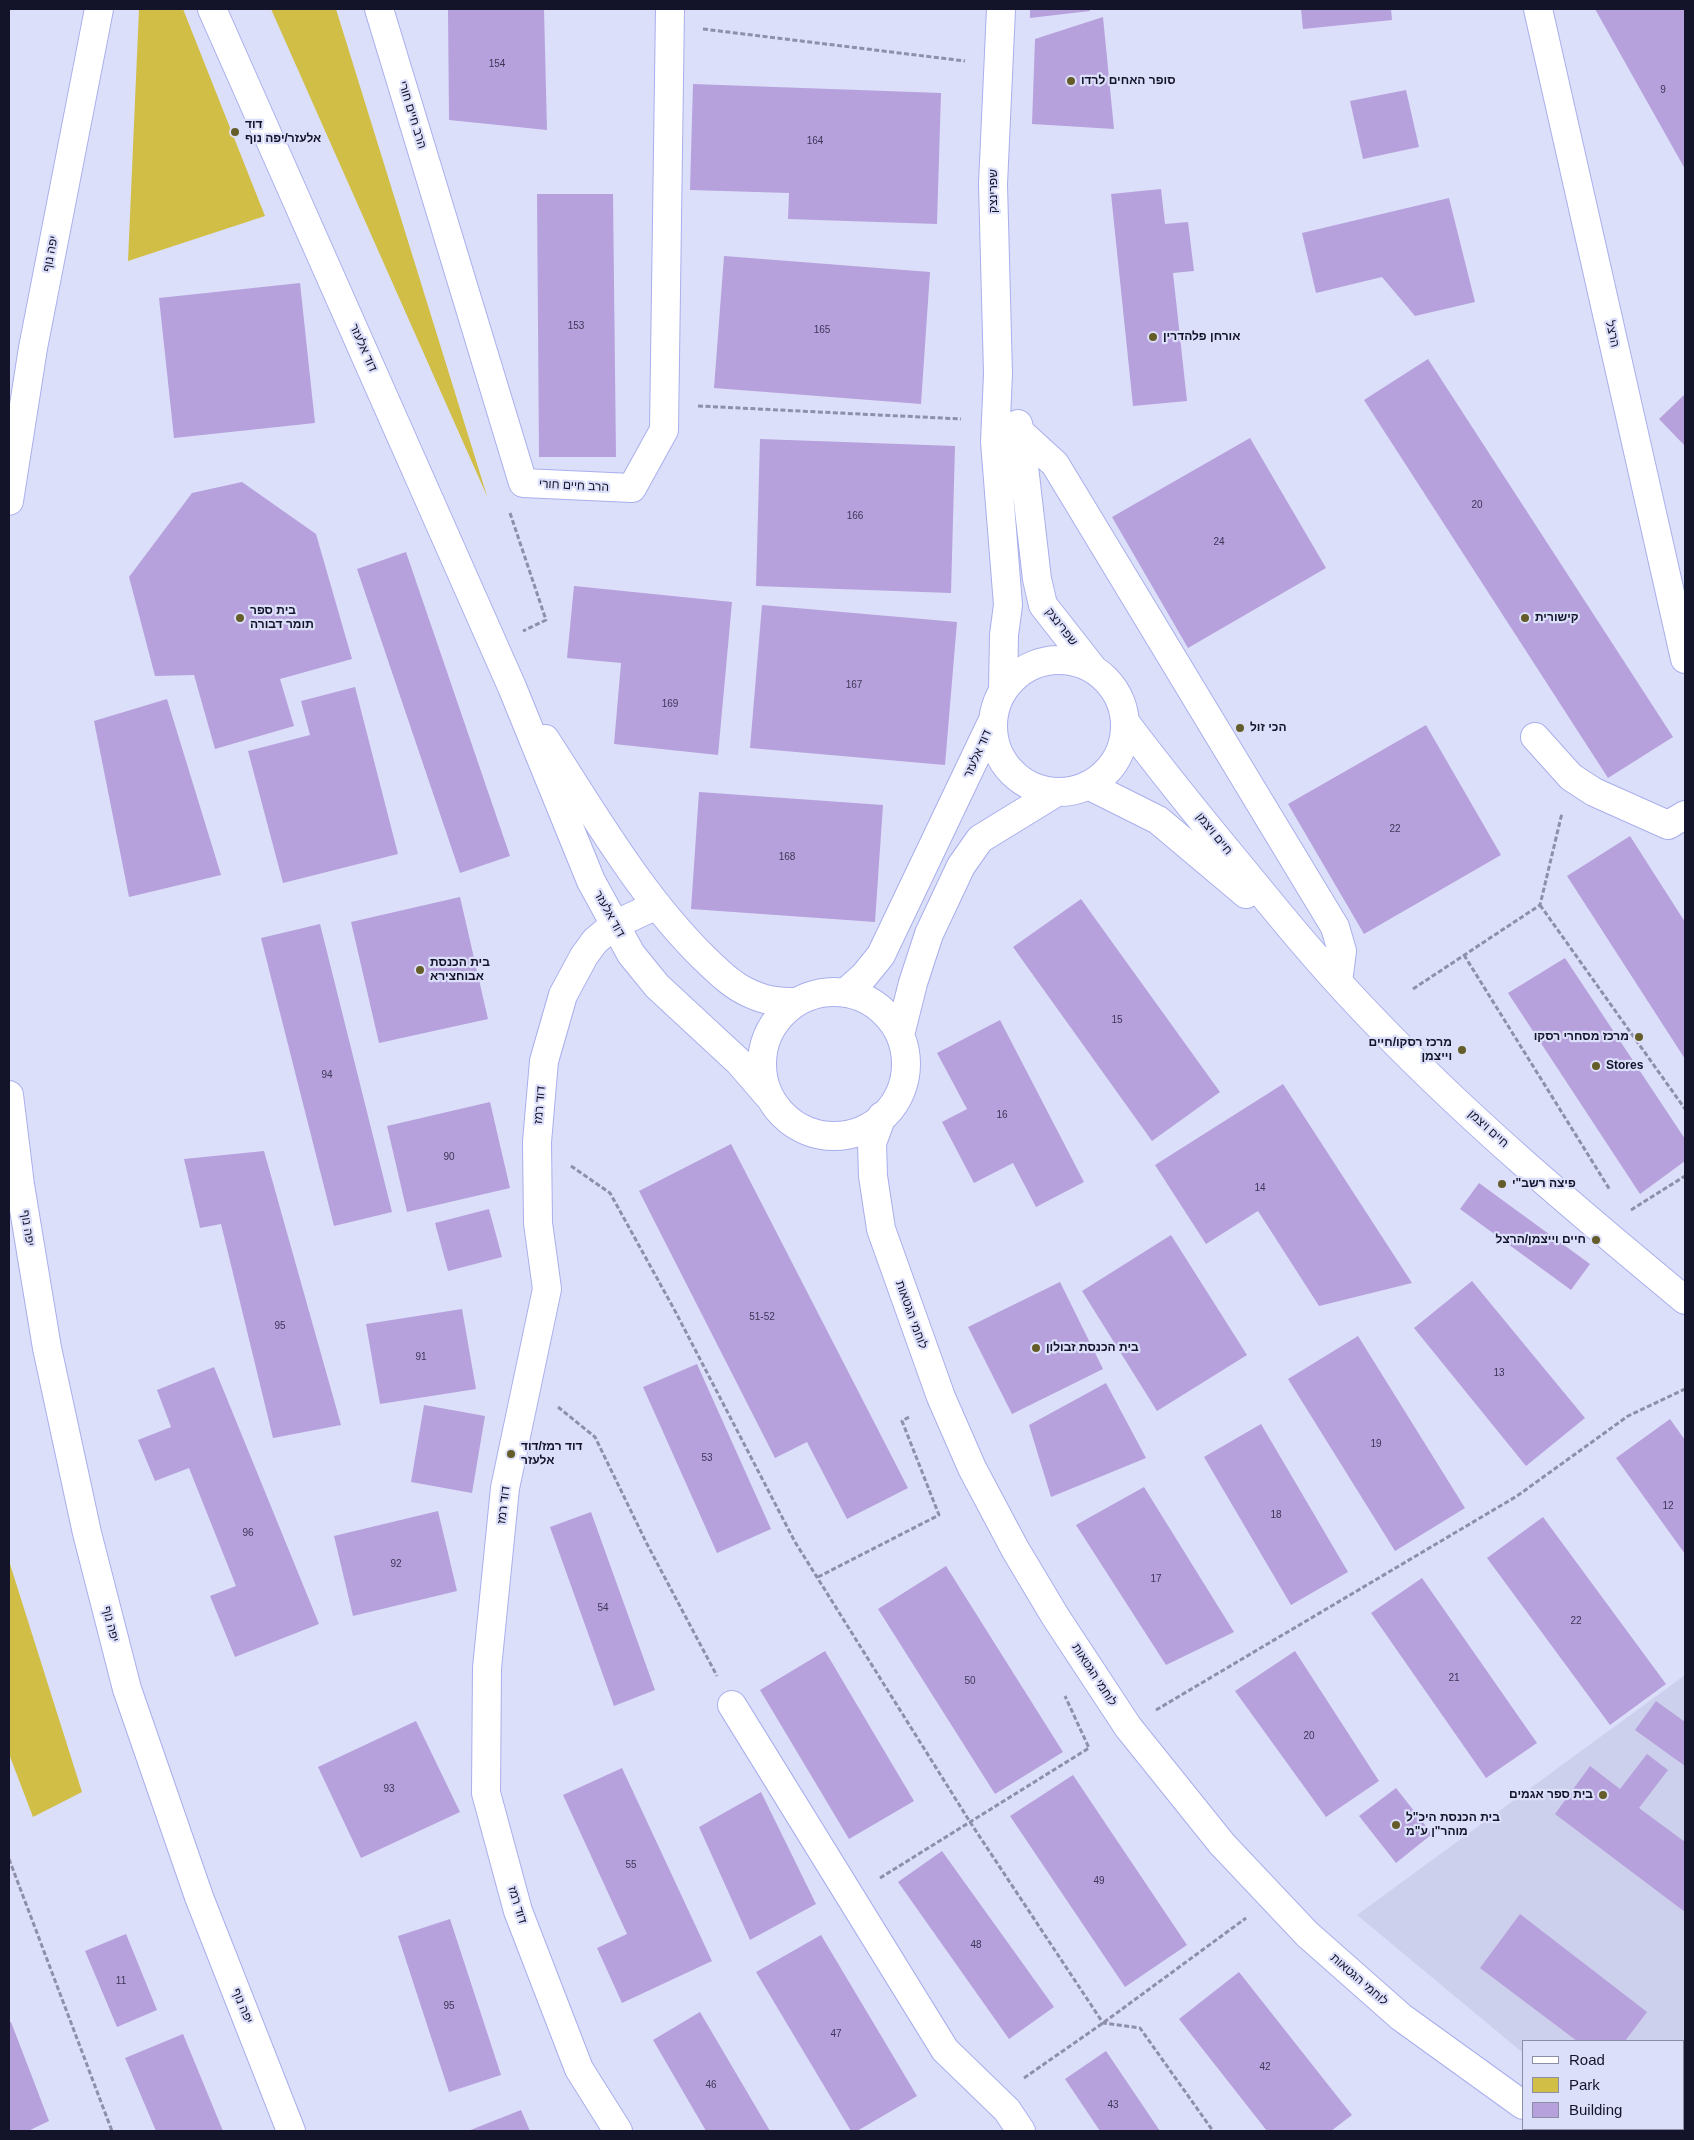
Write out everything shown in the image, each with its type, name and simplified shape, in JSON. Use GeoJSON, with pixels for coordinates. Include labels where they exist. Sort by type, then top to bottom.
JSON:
{"type":"FeatureCollection","features":[{"type":"Feature","properties":{"kind":"street","name":"יפה נוף"},"geometry":{"type":"LineString","coordinates":[[9,501],[33,348],[99,9]]}},
{"type":"Feature","properties":{"kind":"street","name":"דוד אלעזר"},"geometry":{"type":"LineString","coordinates":[[212,9],[512,687],[591,881],[631,954],[657,986],[739,1062],[771,1099]]}},
{"type":"Feature","properties":{"kind":"street","name":"הרב חיים חורי"},"geometry":{"type":"LineString","coordinates":[[379,9],[523,483],[632,488],[664,430],[670,17]]}},
{"type":"Feature","properties":{"kind":"street","name":"שפרינצק"},"geometry":{"type":"LineString","coordinates":[[1002,9],[993,184],[998,374],[1043,605],[1094,670]]}},
{"type":"Feature","properties":{"kind":"street","name":"הרצל"},"geometry":{"type":"LineString","coordinates":[[1538,9],[1685,659]]}},
{"type":"Feature","properties":{"kind":"street","name":"שפרינצק"},"geometry":{"type":"LineString","coordinates":[[1003,689],[1004,636],[1008,605],[995,442],[1008,426]]}},
{"type":"Feature","properties":{"kind":"street"},"geometry":{"type":"LineString","coordinates":[[1008,426],[1054,464],[1335,927],[1342,951],[1338,982]]}},
{"type":"Feature","properties":{"kind":"street"},"geometry":{"type":"LineString","coordinates":[[1054,659],[1075,661],[1094,670],[1110,684],[1121,701],[1125,722],[1124,742],[1114,764],[1098,780],[1088,785],[1077,790],[1054,793],[1032,787],[1013,775],[999,757],[992,734],[993,711],[1003,689],[1016,675],[1034,664],[1054,659]]}},
{"type":"Feature","properties":{"kind":"street","name":"דוד אלעזר"},"geometry":{"type":"LineString","coordinates":[[512,687],[605,832],[657,905],[688,942],[724,977],[747,992],[770,1001],[797,1002]]}},
{"type":"Feature","properties":{"kind":"street","name":"דוד אלעזר"},"geometry":{"type":"LineString","coordinates":[[845,993],[864,976],[881,955],[992,722]]}},
{"type":"Feature","properties":{"kind":"street","name":"חיים ויצמן"},"geometry":{"type":"LineString","coordinates":[[1125,722],[1162,772],[1304,945],[1338,982],[1436,1082],[1514,1153],[1685,1300]]}},
{"type":"Feature","properties":{"kind":"street"},"geometry":{"type":"LineString","coordinates":[[1535,737],[1571,777],[1594,792],[1668,825],[1685,815]]}},
{"type":"Feature","properties":{"kind":"street","name":"חיים ויצמן"},"geometry":{"type":"LineString","coordinates":[[1088,785],[1158,820],[1304,945]]}},
{"type":"Feature","properties":{"kind":"street"},"geometry":{"type":"LineString","coordinates":[[900,1035],[913,983],[929,934],[962,866],[980,839],[1054,793]]}},
{"type":"Feature","properties":{"kind":"street","name":"דוד רמז"},"geometry":{"type":"LineString","coordinates":[[618,2131],[579,2069],[518,1911],[486,1793],[486,1668],[505,1488],[547,1289],[538,1223],[537,1142],[544,1061],[563,995],[584,956],[595,941],[614,924],[657,905]]}},
{"type":"Feature","properties":{"kind":"street"},"geometry":{"type":"LineString","coordinates":[[845,993],[866,999],[886,1014],[900,1035],[906,1059],[904,1084],[893,1107],[867,1130],[842,1136],[817,1135],[786,1119],[771,1099],[762,1075],[765,1041],[778,1019],[797,1002],[820,994],[845,993]]}},
{"type":"Feature","properties":{"kind":"street","name":"יפה נוף"},"geometry":{"type":"LineString","coordinates":[[9,1095],[20,1185],[47,1348],[87,1533],[127,1689],[199,1897],[291,2131]]}},
{"type":"Feature","properties":{"kind":"street","name":"לוחמי הגטאות"},"geometry":{"type":"LineString","coordinates":[[882,1116],[872,1143],[873,1176],[881,1229],[941,1397],[972,1468],[1015,1549],[1095,1677],[1128,1727],[1222,1844],[1307,1934],[1401,2017],[1522,2104]]}},
{"type":"Feature","properties":{"kind":"street"},"geometry":{"type":"LineString","coordinates":[[732,1705],[944,2050],[1007,2110],[1021,2131]]}},
{"type":"Feature","properties":{"kind":"path"},"geometry":{"type":"LineString","coordinates":[[670,17],[999,65]]}},
{"type":"Feature","properties":{"kind":"path"},"geometry":{"type":"LineString","coordinates":[[665,404],[1008,426]]}},
{"type":"Feature","properties":{"kind":"path"},"geometry":{"type":"LineString","coordinates":[[493,645],[546,620],[509,514],[523,483]]}},
{"type":"Feature","properties":{"kind":"path"},"geometry":{"type":"LineString","coordinates":[[1413,989],[1540,905],[1571,777]]}},
{"type":"Feature","properties":{"kind":"path"},"geometry":{"type":"LineString","coordinates":[[1540,905],[1685,1109]]}},
{"type":"Feature","properties":{"kind":"path"},"geometry":{"type":"LineString","coordinates":[[1464,955],[1614,1196]]}},
{"type":"Feature","properties":{"kind":"path"},"geometry":{"type":"LineString","coordinates":[[537,1142],[610,1193],[674,1310],[795,1542],[970,1822],[1103,2023],[1140,2028],[1213,2131]]}},
{"type":"Feature","properties":{"kind":"path"},"geometry":{"type":"LineString","coordinates":[[1625,1213],[1685,1176]]}},
{"type":"Feature","properties":{"kind":"path"},"geometry":{"type":"LineString","coordinates":[[1128,1727],[1517,1496],[1628,1416],[1685,1389]]}},
{"type":"Feature","properties":{"kind":"path"},"geometry":{"type":"LineString","coordinates":[[526,1390],[563,1410],[595,1437],[647,1544],[732,1705]]}},
{"type":"Feature","properties":{"kind":"path"},"geometry":{"type":"LineString","coordinates":[[818,1577],[938,1515],[902,1421],[941,1397]]}},
{"type":"Feature","properties":{"kind":"path"},"geometry":{"type":"LineString","coordinates":[[850,1896],[1089,1748],[1064,1697],[1095,1677]]}},
{"type":"Feature","properties":{"kind":"path"},"geometry":{"type":"LineString","coordinates":[[9,1859],[112,2131]]}},
{"type":"Feature","properties":{"kind":"path"},"geometry":{"type":"LineString","coordinates":[[995,2099],[1103,2023],[1273,1898]]}},
{"type":"Feature","properties":{"kind":"shaded area","name":"בית ספר אגמים"},"geometry":{"type":"Polygon","coordinates":[[[1685,1675],[1685,2131],[1635,2130],[1684,2130],[1684,2040],[1522,2040],[1522,2052],[1357,1915],[1685,1675]]]}},
{"type":"Feature","properties":{"kind":"green space"},"geometry":{"type":"Polygon","coordinates":[[[139,9],[183,9],[265,216],[128,261],[139,9]]]}},
{"type":"Feature","properties":{"kind":"green space"},"geometry":{"type":"Polygon","coordinates":[[[271,9],[336,9],[487,496],[271,9]]]}},
{"type":"Feature","properties":{"kind":"green space"},"geometry":{"type":"Polygon","coordinates":[[[9,1561],[82,1792],[33,1817],[9,1754],[9,1561]]]}},
{"type":"Feature","properties":{"kind":"building"},"geometry":{"type":"Polygon","coordinates":[[[448,9],[544,9],[547,130],[449,120],[448,9]]]}},
{"type":"Feature","properties":{"kind":"building"},"geometry":{"type":"Polygon","coordinates":[[[1030,9],[1089,9],[1090,11],[1030,18],[1030,9]]]}},
{"type":"Feature","properties":{"kind":"building"},"geometry":{"type":"Polygon","coordinates":[[[1301,9],[1391,9],[1392,20],[1303,29],[1301,9]]]}},
{"type":"Feature","properties":{"kind":"building"},"geometry":{"type":"Polygon","coordinates":[[[1595,9],[1685,9],[1685,169],[1595,9]]]}},
{"type":"Feature","properties":{"kind":"building","name":"סופר האחים לרדו"},"geometry":{"type":"Polygon","coordinates":[[[1103,17],[1114,129],[1032,124],[1035,39],[1103,17]]]}},
{"type":"Feature","properties":{"kind":"building"},"geometry":{"type":"Polygon","coordinates":[[[693,84],[941,93],[937,224],[788,219],[789,193],[690,190],[693,84]]]}},
{"type":"Feature","properties":{"kind":"building"},"geometry":{"type":"Polygon","coordinates":[[[1406,90],[1419,147],[1363,159],[1350,101],[1406,90]]]}},
{"type":"Feature","properties":{"kind":"building","name":"אורחן פלהדרין"},"geometry":{"type":"Polygon","coordinates":[[[1161,189],[1165,224],[1188,222],[1194,271],[1173,273],[1187,401],[1133,406],[1111,194],[1161,189]]]}},
{"type":"Feature","properties":{"kind":"building"},"geometry":{"type":"Polygon","coordinates":[[[537,194],[613,194],[616,457],[539,457],[537,194]]]}},
{"type":"Feature","properties":{"kind":"building"},"geometry":{"type":"Polygon","coordinates":[[[1449,198],[1475,302],[1415,316],[1382,277],[1316,293],[1302,233],[1449,198]]]}},
{"type":"Feature","properties":{"kind":"building"},"geometry":{"type":"Polygon","coordinates":[[[724,256],[930,272],[921,404],[714,388],[724,256]]]}},
{"type":"Feature","properties":{"kind":"building"},"geometry":{"type":"Polygon","coordinates":[[[300,283],[315,423],[174,438],[159,298],[300,283]]]}},
{"type":"Feature","properties":{"kind":"building"},"geometry":{"type":"Polygon","coordinates":[[[1428,359],[1673,737],[1608,778],[1364,400],[1428,359]]]}},
{"type":"Feature","properties":{"kind":"building"},"geometry":{"type":"Polygon","coordinates":[[[1685,394],[1685,446],[1659,419],[1685,394]]]}},
{"type":"Feature","properties":{"kind":"building"},"geometry":{"type":"Polygon","coordinates":[[[1250,438],[1326,568],[1188,648],[1112,517],[1250,438]]]}},
{"type":"Feature","properties":{"kind":"building"},"geometry":{"type":"Polygon","coordinates":[[[760,439],[955,446],[951,593],[756,586],[760,439]]]}},
{"type":"Feature","properties":{"kind":"building","name":"בית ספר תומר דבורה"},"geometry":{"type":"Polygon","coordinates":[[[242,482],[316,534],[352,659],[280,679],[294,726],[215,749],[194,675],[155,676],[129,577],[192,493],[242,482]]]}},
{"type":"Feature","properties":{"kind":"building"},"geometry":{"type":"Polygon","coordinates":[[[406,552],[510,856],[460,873],[357,569],[406,552]]]}},
{"type":"Feature","properties":{"kind":"building"},"geometry":{"type":"Polygon","coordinates":[[[574,586],[732,602],[718,755],[614,744],[621,663],[567,658],[574,586]]]}},
{"type":"Feature","properties":{"kind":"building"},"geometry":{"type":"Polygon","coordinates":[[[762,605],[957,622],[945,765],[750,748],[762,605]]]}},
{"type":"Feature","properties":{"kind":"building"},"geometry":{"type":"Polygon","coordinates":[[[355,687],[398,854],[283,883],[248,751],[310,735],[301,701],[355,687]]]}},
{"type":"Feature","properties":{"kind":"building"},"geometry":{"type":"Polygon","coordinates":[[[167,699],[221,875],[129,897],[94,721],[167,699]]]}},
{"type":"Feature","properties":{"kind":"building"},"geometry":{"type":"Polygon","coordinates":[[[1426,725],[1501,855],[1364,934],[1288,804],[1426,725]]]}},
{"type":"Feature","properties":{"kind":"building"},"geometry":{"type":"Polygon","coordinates":[[[699,792],[883,805],[875,922],[691,909],[699,792]]]}},
{"type":"Feature","properties":{"kind":"building","name":"Stores"},"geometry":{"type":"Polygon","coordinates":[[[1630,836],[1685,922],[1685,1059],[1567,876],[1630,836]]]}},
{"type":"Feature","properties":{"kind":"building","name":"בית הכנסת אבוחצירא"},"geometry":{"type":"Polygon","coordinates":[[[460,897],[488,1019],[379,1043],[351,922],[460,897]]]}},
{"type":"Feature","properties":{"kind":"building"},"geometry":{"type":"Polygon","coordinates":[[[1081,899],[1220,1092],[1152,1141],[1013,947],[1081,899]]]}},
{"type":"Feature","properties":{"kind":"building"},"geometry":{"type":"Polygon","coordinates":[[[320,924],[392,1212],[334,1226],[261,938],[320,924]]]}},
{"type":"Feature","properties":{"kind":"building","name":"Stores"},"geometry":{"type":"Polygon","coordinates":[[[1565,958],[1685,1139],[1685,1161],[1640,1194],[1508,993],[1565,958]]]}},
{"type":"Feature","properties":{"kind":"building"},"geometry":{"type":"Polygon","coordinates":[[[1000,1020],[1084,1182],[1036,1207],[1013,1163],[974,1183],[942,1122],[967,1109],[937,1053],[1000,1020]]]}},
{"type":"Feature","properties":{"kind":"building"},"geometry":{"type":"Polygon","coordinates":[[[1283,1084],[1412,1283],[1319,1306],[1258,1211],[1206,1244],[1155,1165],[1283,1084]]]}},
{"type":"Feature","properties":{"kind":"building"},"geometry":{"type":"Polygon","coordinates":[[[490,1102],[510,1188],[407,1212],[387,1126],[490,1102]]]}},
{"type":"Feature","properties":{"kind":"building"},"geometry":{"type":"Polygon","coordinates":[[[731,1144],[908,1488],[847,1519],[807,1442],[775,1458],[639,1191],[731,1144]]]}},
{"type":"Feature","properties":{"kind":"building"},"geometry":{"type":"Polygon","coordinates":[[[264,1151],[341,1425],[273,1438],[221,1224],[200,1228],[184,1159],[264,1151]]]}},
{"type":"Feature","properties":{"kind":"building"},"geometry":{"type":"Polygon","coordinates":[[[1479,1183],[1590,1264],[1571,1290],[1460,1209],[1479,1183]]]}},
{"type":"Feature","properties":{"kind":"building"},"geometry":{"type":"Polygon","coordinates":[[[489,1209],[502,1257],[448,1271],[435,1223],[489,1209]]]}},
{"type":"Feature","properties":{"kind":"building"},"geometry":{"type":"Polygon","coordinates":[[[1171,1235],[1247,1355],[1157,1411],[1082,1291],[1171,1235]]]}},
{"type":"Feature","properties":{"kind":"building"},"geometry":{"type":"Polygon","coordinates":[[[1472,1281],[1585,1418],[1526,1466],[1414,1328],[1472,1281]]]}},
{"type":"Feature","properties":{"kind":"building","name":"בית הכנסת זבולון"},"geometry":{"type":"Polygon","coordinates":[[[1060,1282],[1103,1369],[1012,1414],[968,1327],[1060,1282]]]}},
{"type":"Feature","properties":{"kind":"building"},"geometry":{"type":"Polygon","coordinates":[[[462,1309],[476,1389],[380,1404],[366,1324],[462,1309]]]}},
{"type":"Feature","properties":{"kind":"building"},"geometry":{"type":"Polygon","coordinates":[[[1358,1336],[1465,1508],[1395,1551],[1288,1379],[1358,1336]]]}},
{"type":"Feature","properties":{"kind":"building"},"geometry":{"type":"Polygon","coordinates":[[[697,1364],[771,1529],[717,1553],[643,1387],[697,1364]]]}},
{"type":"Feature","properties":{"kind":"building"},"geometry":{"type":"Polygon","coordinates":[[[214,1367],[319,1624],[235,1657],[210,1596],[236,1586],[189,1468],[155,1481],[138,1440],[171,1427],[157,1390],[214,1367]]]}},
{"type":"Feature","properties":{"kind":"building"},"geometry":{"type":"Polygon","coordinates":[[[1106,1383],[1146,1458],[1051,1497],[1029,1425],[1106,1383]]]}},
{"type":"Feature","properties":{"kind":"building"},"geometry":{"type":"Polygon","coordinates":[[[424,1405],[485,1416],[472,1493],[411,1482],[424,1405]]]}},
{"type":"Feature","properties":{"kind":"building"},"geometry":{"type":"Polygon","coordinates":[[[1670,1419],[1685,1440],[1685,1554],[1616,1458],[1670,1419]]]}},
{"type":"Feature","properties":{"kind":"building"},"geometry":{"type":"Polygon","coordinates":[[[1261,1424],[1348,1572],[1291,1605],[1204,1457],[1261,1424]]]}},
{"type":"Feature","properties":{"kind":"building"},"geometry":{"type":"Polygon","coordinates":[[[1144,1487],[1234,1632],[1166,1665],[1076,1525],[1144,1487]]]}},
{"type":"Feature","properties":{"kind":"building"},"geometry":{"type":"Polygon","coordinates":[[[438,1511],[457,1591],[353,1616],[334,1536],[438,1511]]]}},
{"type":"Feature","properties":{"kind":"building"},"geometry":{"type":"Polygon","coordinates":[[[591,1512],[655,1690],[614,1706],[550,1527],[591,1512]]]}},
{"type":"Feature","properties":{"kind":"building"},"geometry":{"type":"Polygon","coordinates":[[[1543,1517],[1666,1684],[1610,1725],[1487,1558],[1543,1517]]]}},
{"type":"Feature","properties":{"kind":"building"},"geometry":{"type":"Polygon","coordinates":[[[946,1566],[1063,1752],[995,1794],[878,1609],[946,1566]]]}},
{"type":"Feature","properties":{"kind":"building"},"geometry":{"type":"Polygon","coordinates":[[[1422,1578],[1537,1743],[1486,1778],[1371,1613],[1422,1578]]]}},
{"type":"Feature","properties":{"kind":"building"},"geometry":{"type":"Polygon","coordinates":[[[825,1651],[914,1801],[849,1839],[760,1690],[825,1651]]]}},
{"type":"Feature","properties":{"kind":"building"},"geometry":{"type":"Polygon","coordinates":[[[1295,1651],[1379,1781],[1326,1817],[1235,1691],[1295,1651]]]}},
{"type":"Feature","properties":{"kind":"building"},"geometry":{"type":"Polygon","coordinates":[[[1656,1701],[1685,1722],[1685,1766],[1635,1730],[1656,1701]]]}},
{"type":"Feature","properties":{"kind":"building"},"geometry":{"type":"Polygon","coordinates":[[[416,1721],[460,1812],[361,1858],[318,1767],[416,1721]]]}},
{"type":"Feature","properties":{"kind":"building"},"geometry":{"type":"Polygon","coordinates":[[[1647,1754],[1668,1770],[1639,1808],[1685,1842],[1685,1912],[1555,1814],[1590,1766],[1620,1789],[1647,1754]]]}},
{"type":"Feature","properties":{"kind":"building"},"geometry":{"type":"Polygon","coordinates":[[[622,1768],[712,1961],[622,2003],[597,1948],[627,1934],[563,1795],[622,1768]]]}},
{"type":"Feature","properties":{"kind":"building"},"geometry":{"type":"Polygon","coordinates":[[[1073,1775],[1187,1945],[1125,1987],[1010,1816],[1073,1775]]]}},
{"type":"Feature","properties":{"kind":"building","name":"בית הכנסת היכ\"ל מוהר\"ן ע\"מ"},"geometry":{"type":"Polygon","coordinates":[[[1396,1788],[1432,1834],[1396,1863],[1359,1816],[1396,1788]]]}},
{"type":"Feature","properties":{"kind":"building"},"geometry":{"type":"Polygon","coordinates":[[[761,1792],[816,1904],[750,1940],[699,1827],[761,1792]]]}},
{"type":"Feature","properties":{"kind":"building"},"geometry":{"type":"Polygon","coordinates":[[[942,1851],[1054,2007],[1009,2039],[898,1882],[942,1851]]]}},
{"type":"Feature","properties":{"kind":"building"},"geometry":{"type":"Polygon","coordinates":[[[1520,1914],[1647,2012],[1626,2040],[1576,2040],[1480,1968],[1520,1914]]]}},
{"type":"Feature","properties":{"kind":"building"},"geometry":{"type":"Polygon","coordinates":[[[450,1919],[501,2075],[449,2092],[398,1936],[450,1919]]]}},
{"type":"Feature","properties":{"kind":"building"},"geometry":{"type":"Polygon","coordinates":[[[126,1934],[157,2010],[117,2027],[85,1951],[126,1934]]]}},
{"type":"Feature","properties":{"kind":"building"},"geometry":{"type":"Polygon","coordinates":[[[821,1935],[917,2096],[857,2131],[851,2131],[756,1972],[821,1935]]]}},
{"type":"Feature","properties":{"kind":"building"},"geometry":{"type":"Polygon","coordinates":[[[1239,1972],[1352,2115],[1331,2131],[1267,2131],[1179,2019],[1239,1972]]]}},
{"type":"Feature","properties":{"kind":"building"},"geometry":{"type":"Polygon","coordinates":[[[700,2012],[770,2131],[706,2131],[653,2040],[700,2012]]]}},
{"type":"Feature","properties":{"kind":"building"},"geometry":{"type":"Polygon","coordinates":[[[11,2022],[49,2121],[28,2131],[9,2131],[9,2023],[11,2022]]]}},
{"type":"Feature","properties":{"kind":"building"},"geometry":{"type":"Polygon","coordinates":[[[183,2034],[223,2131],[156,2131],[125,2058],[183,2034]]]}},
{"type":"Feature","properties":{"kind":"building"},"geometry":{"type":"Polygon","coordinates":[[[1106,2051],[1160,2131],[1100,2131],[1065,2079],[1106,2051]]]}},
{"type":"Feature","properties":{"kind":"building"},"geometry":{"type":"Polygon","coordinates":[[[521,2110],[530,2131],[468,2131],[521,2110]]]}},
{"type":"Feature","properties":{"kind":"place","name":"סופר האחים לרדו"},"geometry":{"type":"Point","coordinates":[1071,81]}},
{"type":"Feature","properties":{"kind":"place","name":"דוד אלעזר/יפה נוף"},"geometry":{"type":"Point","coordinates":[235,132]}},
{"type":"Feature","properties":{"kind":"place","name":"אורחן פלהדרין"},"geometry":{"type":"Point","coordinates":[1153,337]}},
{"type":"Feature","properties":{"kind":"place","name":"בית ספר תומר דבורה"},"geometry":{"type":"Point","coordinates":[240,618]}},
{"type":"Feature","properties":{"kind":"place","name":"קישורית"},"geometry":{"type":"Point","coordinates":[1525,618]}},
{"type":"Feature","properties":{"kind":"place","name":"הכי זול"},"geometry":{"type":"Point","coordinates":[1240,728]}},
{"type":"Feature","properties":{"kind":"place","name":"בית הכנסת אבוחצירא"},"geometry":{"type":"Point","coordinates":[420,970]}},
{"type":"Feature","properties":{"kind":"place","name":"מרכז מסחרי רסקו"},"geometry":{"type":"Point","coordinates":[1639,1037]}},
{"type":"Feature","properties":{"kind":"place","name":"מרכז רסקו/חיים וייצמן"},"geometry":{"type":"Point","coordinates":[1462,1050]}},
{"type":"Feature","properties":{"kind":"place","name":"Stores"},"geometry":{"type":"Point","coordinates":[1596,1066]}},
{"type":"Feature","properties":{"kind":"place","name":"פיצה רשב\"י"},"geometry":{"type":"Point","coordinates":[1502,1184]}},
{"type":"Feature","properties":{"kind":"place","name":"חיים וייצמן/הרצל"},"geometry":{"type":"Point","coordinates":[1596,1240]}},
{"type":"Feature","properties":{"kind":"place","name":"בית הכנסת זבולון"},"geometry":{"type":"Point","coordinates":[1036,1348]}},
{"type":"Feature","properties":{"kind":"place","name":"דוד רמז/דוד אלעזר"},"geometry":{"type":"Point","coordinates":[511,1454]}},
{"type":"Feature","properties":{"kind":"place","name":"בית ספר אגמים"},"geometry":{"type":"Point","coordinates":[1603,1795]}},
{"type":"Feature","properties":{"kind":"place","name":"בית הכנסת היכ\"ל מוהר\"ן ע\"מ"},"geometry":{"type":"Point","coordinates":[1396,1825]}}]}
